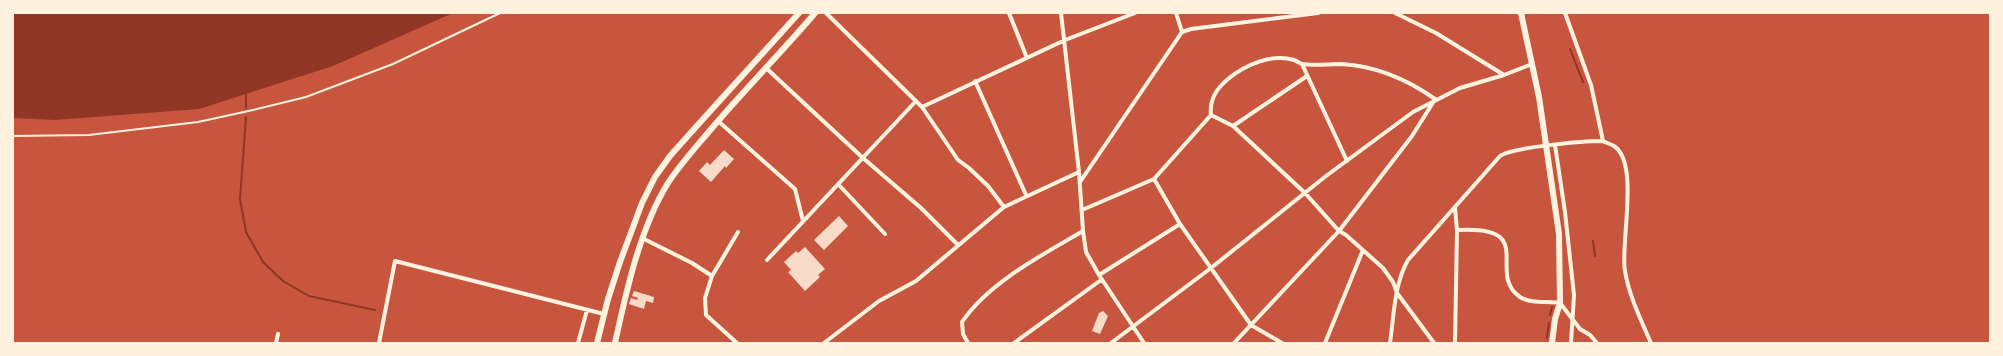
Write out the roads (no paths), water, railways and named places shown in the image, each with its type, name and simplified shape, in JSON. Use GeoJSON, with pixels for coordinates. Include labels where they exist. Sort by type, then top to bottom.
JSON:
{"type":"FeatureCollection","features":[{"type":"Feature","properties":{"kind":"main road"},"geometry":{"type":"LineString","coordinates":[[597,343],[604,314],[629,236],[654,177],[690,133],[799,13]]}},
{"type":"Feature","properties":{"kind":"main road"},"geometry":{"type":"LineString","coordinates":[[615,343],[626,294],[644,239],[654,210],[668,183],[683,162],[718,121],[815,13]]}},
{"type":"Feature","properties":{"kind":"main road"},"geometry":{"type":"LineString","coordinates":[[1520,13],[1532,64],[1559,234],[1560,304],[1555,319],[1552,343]]}},
{"type":"Feature","properties":{"kind":"street"},"geometry":{"type":"LineString","coordinates":[[826,13],[922,107],[958,160],[988,186],[1004,207]]}},
{"type":"Feature","properties":{"kind":"street"},"geometry":{"type":"LineString","coordinates":[[1009,13],[1027,58]]}},
{"type":"Feature","properties":{"kind":"street"},"geometry":{"type":"LineString","coordinates":[[1061,13],[1079,172],[1086,252],[1100,278],[1144,343]]}},
{"type":"Feature","properties":{"kind":"street"},"geometry":{"type":"LineString","coordinates":[[922,107],[1065,40],[1135,13]]}},
{"type":"Feature","properties":{"kind":"street"},"geometry":{"type":"LineString","coordinates":[[1176,13],[1182,32]]}},
{"type":"Feature","properties":{"kind":"street"},"geometry":{"type":"LineString","coordinates":[[1080,182],[1182,32],[1191,29],[1318,13]]}},
{"type":"Feature","properties":{"kind":"street"},"geometry":{"type":"LineString","coordinates":[[1395,13],[1436,33],[1504,75]]}},
{"type":"Feature","properties":{"kind":"street"},"geometry":{"type":"LineString","coordinates":[[1565,13],[1591,85],[1603,141]]}},
{"type":"Feature","properties":{"kind":"street"},"geometry":{"type":"LineString","coordinates":[[1082,210],[1154,179],[1211,115],[1210,107],[1216,91],[1237,72],[1268,60],[1283,58],[1294,60],[1302,64],[1344,64],[1382,71],[1402,80],[1435,99]]}},
{"type":"Feature","properties":{"kind":"street"},"geometry":{"type":"LineString","coordinates":[[1302,64],[1347,161]]}},
{"type":"Feature","properties":{"kind":"street"},"geometry":{"type":"LineString","coordinates":[[1111,343],[1211,268],[1305,193],[1413,112],[1435,99],[1471,84],[1504,75],[1532,64]]}},
{"type":"Feature","properties":{"kind":"street"},"geometry":{"type":"LineString","coordinates":[[766,67],[863,158],[921,208],[958,245]]}},
{"type":"Feature","properties":{"kind":"street"},"geometry":{"type":"LineString","coordinates":[[1233,126],[1307,76]]}},
{"type":"Feature","properties":{"kind":"street"},"geometry":{"type":"LineString","coordinates":[[975,81],[1026,195]]}},
{"type":"Feature","properties":{"kind":"street"},"geometry":{"type":"LineString","coordinates":[[1234,343],[1340,232],[1412,136],[1435,99]]}},
{"type":"Feature","properties":{"kind":"street"},"geometry":{"type":"LineString","coordinates":[[767,260],[916,101]]}},
{"type":"Feature","properties":{"kind":"street"},"geometry":{"type":"LineString","coordinates":[[1211,115],[1233,126],[1305,193],[1340,232],[1383,268],[1393,282],[1397,293],[1434,343]]}},
{"type":"Feature","properties":{"kind":"street"},"geometry":{"type":"LineString","coordinates":[[718,121],[795,189],[803,221]]}},
{"type":"Feature","properties":{"kind":"street"},"geometry":{"type":"LineString","coordinates":[[1390,343],[1397,293],[1403,269],[1408,260],[1504,153],[1583,141],[1603,141],[1615,146],[1623,158],[1626,169],[1628,204],[1624,270],[1634,305],[1651,343]]}},
{"type":"Feature","properties":{"kind":"street"},"geometry":{"type":"LineString","coordinates":[[1555,145],[1568,230],[1574,295],[1570,343]]}},
{"type":"Feature","properties":{"kind":"street"},"geometry":{"type":"LineString","coordinates":[[824,343],[879,301],[916,281],[1004,207],[1026,195],[1079,172]]}},
{"type":"Feature","properties":{"kind":"street"},"geometry":{"type":"LineString","coordinates":[[1154,179],[1180,224],[1251,325],[1282,343]]}},
{"type":"Feature","properties":{"kind":"street"},"geometry":{"type":"LineString","coordinates":[[838,184],[885,234]]}},
{"type":"Feature","properties":{"kind":"street"},"geometry":{"type":"LineString","coordinates":[[1455,208],[1457,230],[1455,343]]}},
{"type":"Feature","properties":{"kind":"street"},"geometry":{"type":"LineString","coordinates":[[1014,343],[1100,278],[1180,224]]}},
{"type":"Feature","properties":{"kind":"street"},"geometry":{"type":"LineString","coordinates":[[1457,230],[1489,230],[1499,235],[1506,246],[1510,287],[1522,298],[1560,304],[1580,329],[1590,335],[1597,343]]}},
{"type":"Feature","properties":{"kind":"street"},"geometry":{"type":"LineString","coordinates":[[968,343],[963,334],[962,322],[977,304],[996,287],[1046,252],[1083,231]]}},
{"type":"Feature","properties":{"kind":"street"},"geometry":{"type":"LineString","coordinates":[[737,343],[706,315],[705,298],[712,276],[738,232]]}},
{"type":"Feature","properties":{"kind":"street"},"geometry":{"type":"LineString","coordinates":[[644,239],[692,263],[712,276]]}},
{"type":"Feature","properties":{"kind":"street"},"geometry":{"type":"LineString","coordinates":[[1325,343],[1363,250]]}},
{"type":"Feature","properties":{"kind":"street"},"geometry":{"type":"LineString","coordinates":[[379,343],[396,261],[604,314]]}},
{"type":"Feature","properties":{"kind":"street"},"geometry":{"type":"LineString","coordinates":[[578,343],[586,310]]}},
{"type":"Feature","properties":{"kind":"street"},"geometry":{"type":"LineString","coordinates":[[276,343],[278,334]]}},
{"type":"Feature","properties":{"kind":"lane"},"geometry":{"type":"LineString","coordinates":[[13,136],[89,135],[198,122],[253,110],[306,96],[393,64],[500,13]]}},
{"type":"Feature","properties":{"kind":"waterway"},"geometry":{"type":"LineString","coordinates":[[1570,49],[1583,82]]}},
{"type":"Feature","properties":{"kind":"waterway"},"geometry":{"type":"LineString","coordinates":[[246,94],[246,108]]}},
{"type":"Feature","properties":{"kind":"waterway"},"geometry":{"type":"LineString","coordinates":[[246,117],[240,199],[246,232],[263,262],[283,281],[309,296],[375,310]]}},
{"type":"Feature","properties":{"kind":"waterway"},"geometry":{"type":"LineString","coordinates":[[1593,241],[1595,256]]}},
{"type":"Feature","properties":{"kind":"waterway"},"geometry":{"type":"LineString","coordinates":[[1550,315],[1552,307]]}},
{"type":"Feature","properties":{"kind":"waterway"},"geometry":{"type":"LineString","coordinates":[[1547,338],[1549,323]]}}]}
